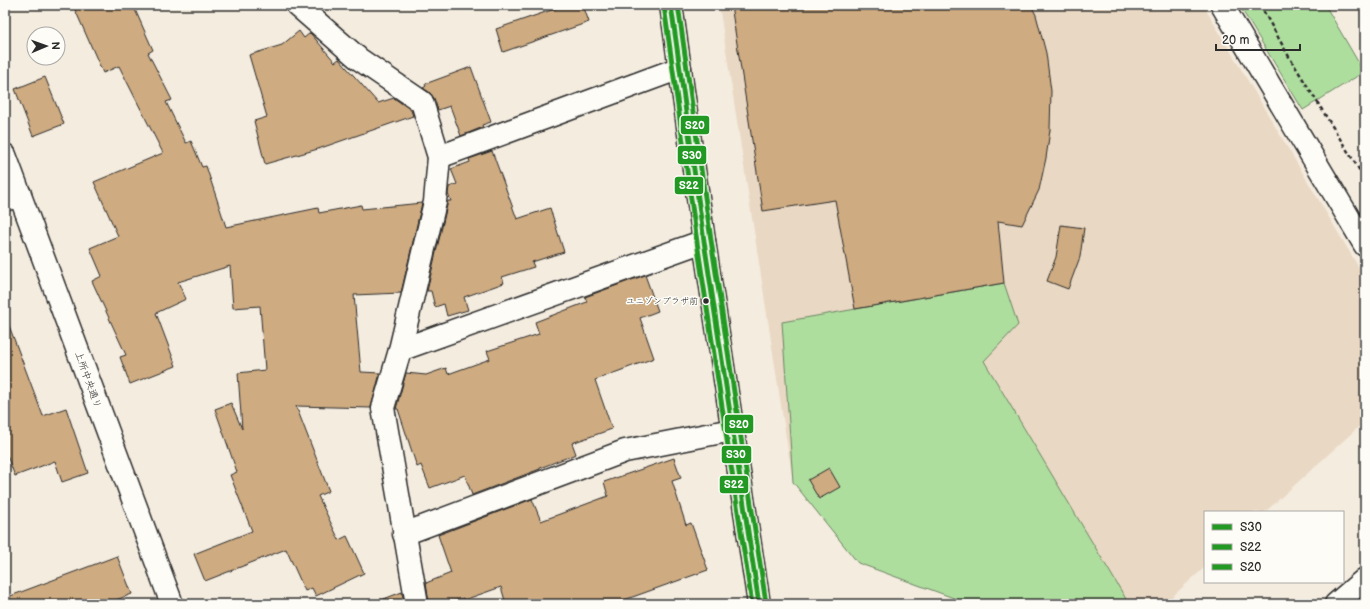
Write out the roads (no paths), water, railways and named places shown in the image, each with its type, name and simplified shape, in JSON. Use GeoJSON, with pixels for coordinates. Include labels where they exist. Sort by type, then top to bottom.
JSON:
{"type":"FeatureCollection","features":[{"type":"Feature","properties":{"kind":"main road"},"geometry":{"type":"LineString","coordinates":[[670,5],[759,604]]}},
{"type":"Feature","properties":{"kind":"street"},"geometry":{"type":"LineString","coordinates":[[297,5],[359,59],[422,102],[439,157],[435,202],[400,350],[383,408],[417,604]]}},
{"type":"Feature","properties":{"kind":"street"},"geometry":{"type":"LineString","coordinates":[[1222,5],[1365,245]]}},
{"type":"Feature","properties":{"kind":"street"},"geometry":{"type":"LineString","coordinates":[[439,157],[680,68]]}},
{"type":"Feature","properties":{"kind":"street","name":"上所中央通り"},"geometry":{"type":"LineString","coordinates":[[5,155],[12,197],[172,604]]}},
{"type":"Feature","properties":{"kind":"street"},"geometry":{"type":"LineString","coordinates":[[400,350],[704,241]]}},
{"type":"Feature","properties":{"kind":"street"},"geometry":{"type":"LineString","coordinates":[[404,534],[625,452],[732,430]]}},
{"type":"Feature","properties":{"kind":"street"},"geometry":{"type":"LineString","coordinates":[[1336,604],[1365,579]]}},
{"type":"Feature","properties":{"kind":"place","name":"ユニゾンプラザ前"},"geometry":{"type":"Point","coordinates":[706,301]}}]}
